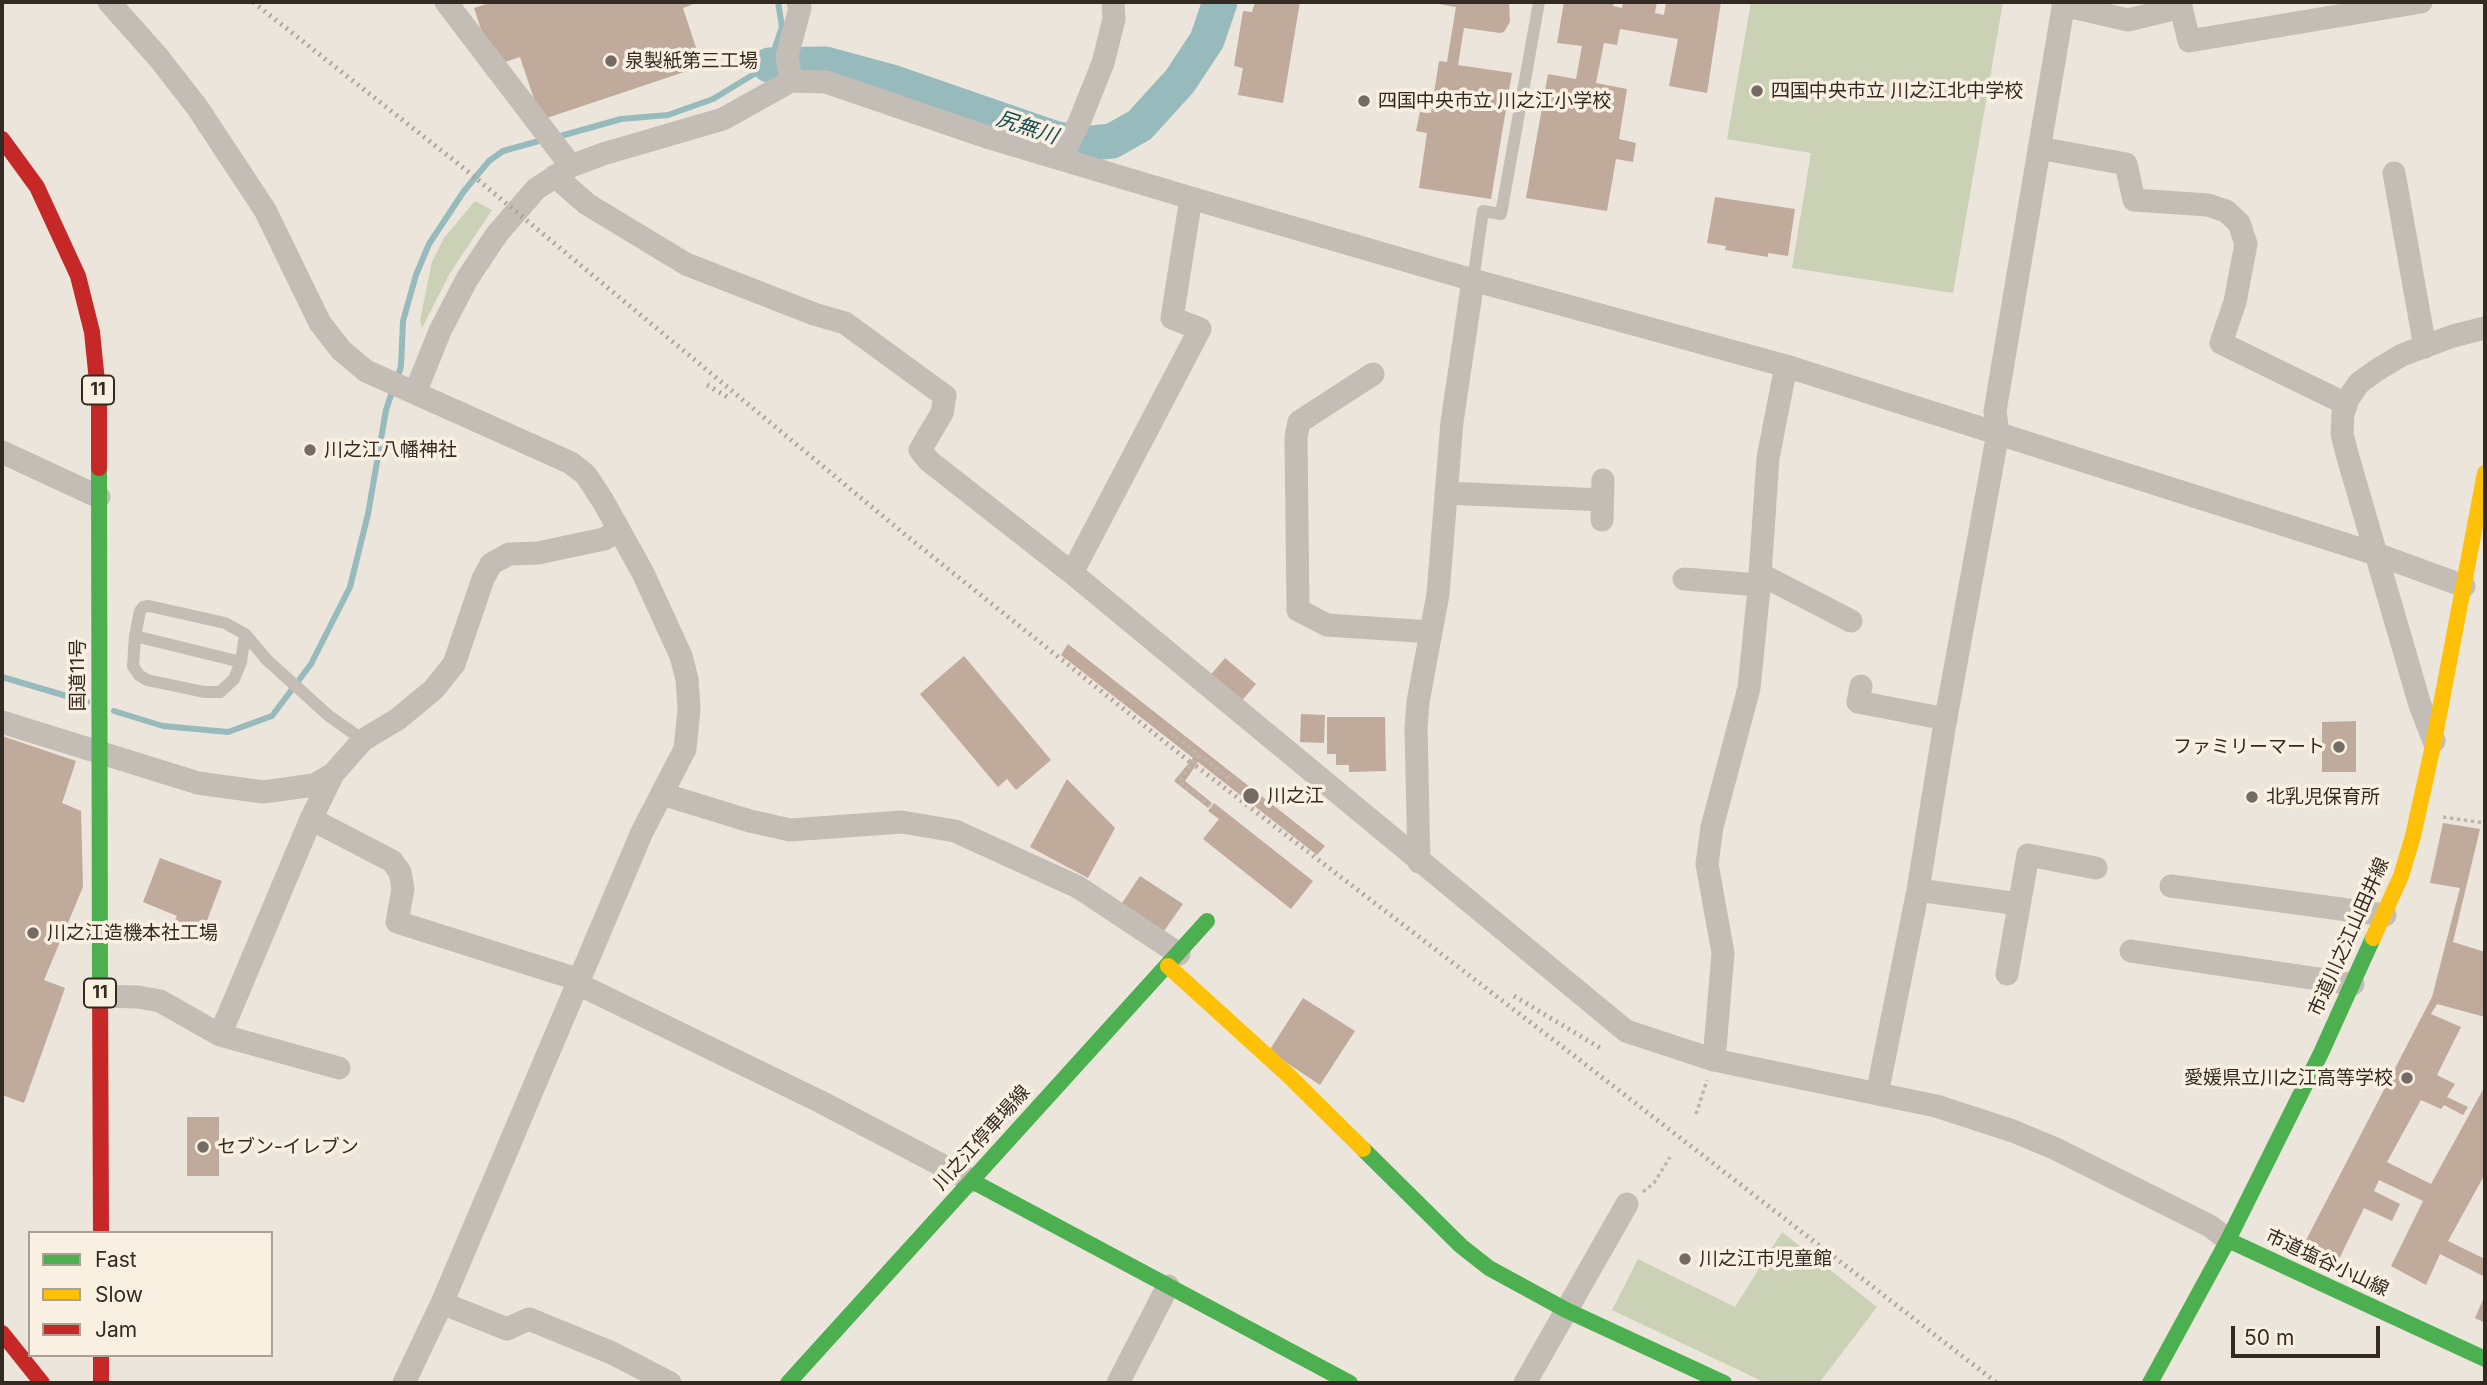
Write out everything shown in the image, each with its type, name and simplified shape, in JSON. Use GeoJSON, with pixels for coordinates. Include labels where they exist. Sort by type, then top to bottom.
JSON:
{"type":"FeatureCollection","features":[{"type":"Feature","properties":{"kind":"main road","name":"国道11号"},"geometry":{"type":"LineString","coordinates":[[2,139],[37,187],[78,276],[92,332],[99,401],[101,1231]]}},
{"type":"Feature","properties":{"kind":"main road","name":"市道川之江山田井線"},"geometry":{"type":"LineString","coordinates":[[2150,1383],[2228,1240],[2353,984],[2401,876],[2413,836],[2434,741],[2485,473]]}},
{"type":"Feature","properties":{"kind":"main road","name":"川之江停車場線"},"geometry":{"type":"LineString","coordinates":[[788,1383],[1207,921]]}},
{"type":"Feature","properties":{"kind":"main road"},"geometry":{"type":"LineString","coordinates":[[1173,960],[1461,1245],[1489,1268],[1566,1310],[1724,1383]]}},
{"type":"Feature","properties":{"kind":"main road"},"geometry":{"type":"LineString","coordinates":[[972,1181],[1345,1382]]}},
{"type":"Feature","properties":{"kind":"main road","name":"市道塩谷小山線"},"geometry":{"type":"LineString","coordinates":[[2228,1240],[2485,1359]]}},
{"type":"Feature","properties":{"kind":"main road"},"geometry":{"type":"LineString","coordinates":[[2,1333],[42,1383]]}},
{"type":"Feature","properties":{"kind":"main road"},"geometry":{"type":"LineString","coordinates":[[101,1357],[102,1383]]}},
{"type":"Feature","properties":{"kind":"street"},"geometry":{"type":"LineString","coordinates":[[109,2],[158,57],[197,107],[265,210],[320,323],[341,350],[366,371],[571,463],[586,475],[643,573],[681,656],[687,679],[690,709],[685,749],[642,832],[442,1303],[404,1383]]}},
{"type":"Feature","properties":{"kind":"street"},"geometry":{"type":"LineString","coordinates":[[446,2],[557,156],[587,204],[686,264],[814,314],[845,323],[944,396],[942,413],[920,450],[929,461],[1072,573],[1626,1031],[1713,1060],[1936,1106],[2013,1131],[2056,1149],[2210,1226],[2228,1240]]}},
{"type":"Feature","properties":{"kind":"street"},"geometry":{"type":"LineString","coordinates":[[791,81],[787,56],[800,8],[798,2]]}},
{"type":"Feature","properties":{"kind":"street"},"geometry":{"type":"LineString","coordinates":[[1060,159],[1079,123],[1102,64],[1114,19],[1113,2]]}},
{"type":"Feature","properties":{"kind":"street"},"geometry":{"type":"LineString","coordinates":[[1877,1094],[1918,890],[1998,433],[1995,411],[2064,3],[2128,20],[2181,5],[2189,41],[2421,2]]}},
{"type":"Feature","properties":{"kind":"street"},"geometry":{"type":"LineString","coordinates":[[557,156],[603,154],[723,119],[791,81],[826,82],[990,138],[1191,198],[1473,280],[1786,366],[2376,554],[2464,586]]}},
{"type":"Feature","properties":{"kind":"street"},"geometry":{"type":"LineString","coordinates":[[2039,148],[2126,164],[2134,200],[2208,205],[2226,211],[2239,223],[2246,244],[2235,302],[2221,344],[2346,404]]}},
{"type":"Feature","properties":{"kind":"street"},"geometry":{"type":"LineString","coordinates":[[415,393],[440,331],[467,279],[497,234],[536,189],[557,156]]}},
{"type":"Feature","properties":{"kind":"street"},"geometry":{"type":"LineString","coordinates":[[2394,173],[2424,347]]}},
{"type":"Feature","properties":{"kind":"street"},"geometry":{"type":"LineString","coordinates":[[1072,573],[1200,329],[1172,318],[1191,198]]}},
{"type":"Feature","properties":{"kind":"street"},"geometry":{"type":"LineString","coordinates":[[1419,862],[1416,728],[1418,702],[1438,594],[1452,422],[1473,280]]}},
{"type":"Feature","properties":{"kind":"street"},"geometry":{"type":"LineString","coordinates":[[2434,741],[2420,705],[2342,434],[2343,414],[2359,383],[2377,370],[2402,355],[2485,328]]}},
{"type":"Feature","properties":{"kind":"street"},"geometry":{"type":"LineString","coordinates":[[1713,1060],[1723,953],[1707,864],[1712,827],[1749,688],[1768,458],[1786,366]]}},
{"type":"Feature","properties":{"kind":"street"},"geometry":{"type":"LineString","coordinates":[[1373,374],[1299,422],[1296,438],[1298,610],[1327,625],[1431,632]]}},
{"type":"Feature","properties":{"kind":"street"},"geometry":{"type":"LineString","coordinates":[[2,452],[99,498]]}},
{"type":"Feature","properties":{"kind":"street"},"geometry":{"type":"LineString","coordinates":[[1447,493],[1602,500]]}},
{"type":"Feature","properties":{"kind":"street"},"geometry":{"type":"LineString","coordinates":[[220,1035],[311,819],[333,774],[363,740],[398,719],[434,689],[454,664],[483,579],[491,564],[509,554],[538,553],[604,539],[618,531]]}},
{"type":"Feature","properties":{"kind":"street"},"geometry":{"type":"LineString","coordinates":[[1684,579],[1760,580],[1851,621]]}},
{"type":"Feature","properties":{"kind":"street"},"geometry":{"type":"LineString","coordinates":[[1861,687],[1858,702],[1946,719]]}},
{"type":"Feature","properties":{"kind":"street"},"geometry":{"type":"LineString","coordinates":[[2,722],[198,783],[263,792],[314,785],[333,774]]}},
{"type":"Feature","properties":{"kind":"street"},"geometry":{"type":"LineString","coordinates":[[662,794],[750,821],[790,830],[902,822],[955,831],[1078,887],[1173,960]]}},
{"type":"Feature","properties":{"kind":"street"},"geometry":{"type":"LineString","coordinates":[[311,819],[392,861],[400,872],[403,889],[397,922],[579,982],[821,1102],[972,1181]]}},
{"type":"Feature","properties":{"kind":"street"},"geometry":{"type":"LineString","coordinates":[[2007,974],[2028,855],[2096,868]]}},
{"type":"Feature","properties":{"kind":"street"},"geometry":{"type":"LineString","coordinates":[[2171,886],[2385,915]]}},
{"type":"Feature","properties":{"kind":"street"},"geometry":{"type":"LineString","coordinates":[[1918,890],[2020,904]]}},
{"type":"Feature","properties":{"kind":"street"},"geometry":{"type":"LineString","coordinates":[[2132,951],[2353,984]]}},
{"type":"Feature","properties":{"kind":"street"},"geometry":{"type":"LineString","coordinates":[[100,996],[138,997],[160,1001],[220,1035],[339,1068]]}},
{"type":"Feature","properties":{"kind":"street"},"geometry":{"type":"LineString","coordinates":[[1525,1383],[1627,1204]]}},
{"type":"Feature","properties":{"kind":"street"},"geometry":{"type":"LineString","coordinates":[[1118,1383],[1168,1286]]}},
{"type":"Feature","properties":{"kind":"street"},"geometry":{"type":"LineString","coordinates":[[442,1303],[507,1329],[529,1320],[612,1353],[670,1383]]}},
{"type":"Feature","properties":{"kind":"lane"},"geometry":{"type":"LineString","coordinates":[[1473,280],[1483,211],[1501,214],[1539,2]]}},
{"type":"Feature","properties":{"kind":"lane"},"geometry":{"type":"LineString","coordinates":[[245,634],[241,662],[234,679],[220,692],[204,692],[147,680],[139,675],[134,666],[135,636],[139,611],[143,607],[149,606],[225,623],[245,634],[267,660],[329,716],[363,740]]}},
{"type":"Feature","properties":{"kind":"lane"},"geometry":{"type":"LineString","coordinates":[[135,636],[241,662]]}},
{"type":"Feature","properties":{"kind":"path"},"geometry":{"type":"LineString","coordinates":[[1171,733],[1230,779]]}},
{"type":"Feature","properties":{"kind":"path"},"geometry":{"type":"LineString","coordinates":[[1199,755],[1179,781],[1210,806]]}},
{"type":"Feature","properties":{"kind":"path"},"geometry":{"type":"LineString","coordinates":[[2441,817],[2485,823]]}},
{"type":"Feature","properties":{"kind":"path"},"geometry":{"type":"LineString","coordinates":[[1696,1115],[1713,1060]]}},
{"type":"Feature","properties":{"kind":"path"},"geometry":{"type":"LineString","coordinates":[[1627,1204],[1654,1183],[1670,1157]]}},
{"type":"Feature","properties":{"kind":"green space"},"geometry":{"type":"Polygon","coordinates":[[[1751,2],[2003,2],[1953,293],[1792,268],[1811,153],[1727,139],[1751,2]]]}},
{"type":"Feature","properties":{"kind":"green space"},"geometry":{"type":"Polygon","coordinates":[[[475,201],[492,210],[450,273],[422,328],[420,320],[432,262],[444,238],[475,201]]]}},
{"type":"Feature","properties":{"kind":"green space"},"geometry":{"type":"Polygon","coordinates":[[[1782,1232],[1877,1307],[1819,1383],[1766,1383],[1612,1310],[1638,1259],[1735,1307],[1782,1232]]]}},
{"type":"Feature","properties":{"kind":"building","name":"泉製紙第三工場"},"geometry":{"type":"Polygon","coordinates":[[[492,2],[699,2],[683,8],[702,66],[541,120],[520,57],[493,66],[474,8],[492,2]]]}},
{"type":"Feature","properties":{"kind":"building"},"geometry":{"type":"Polygon","coordinates":[[[1255,2],[1300,2],[1283,103],[1238,95],[1243,68],[1234,66],[1243,11],[1252,12],[1255,2]]]}},
{"type":"Feature","properties":{"kind":"building"},"geometry":{"type":"Polygon","coordinates":[[[1427,2],[1509,2],[1510,22],[1504,32],[1464,28],[1458,65],[1512,73],[1491,199],[1419,188],[1427,133],[1416,131],[1420,112],[1431,113],[1439,61],[1447,62],[1456,7],[1427,2]]]}},
{"type":"Feature","properties":{"kind":"building"},"geometry":{"type":"Polygon","coordinates":[[[1564,2],[1614,2],[1613,6],[1622,8],[1623,2],[1657,2],[1655,13],[1664,15],[1666,2],[1721,2],[1707,93],[1669,86],[1678,39],[1620,29],[1617,45],[1604,43],[1596,83],[1627,89],[1619,139],[1636,143],[1633,162],[1616,159],[1607,211],[1526,198],[1548,74],[1576,79],[1582,46],[1557,43],[1564,2]]]}},
{"type":"Feature","properties":{"kind":"building"},"geometry":{"type":"Polygon","coordinates":[[[1715,197],[1795,209],[1788,256],[1768,253],[1768,257],[1725,250],[1726,246],[1707,243],[1715,197]]]}},
{"type":"Feature","properties":{"kind":"building"},"geometry":{"type":"Polygon","coordinates":[[[1068,644],[1325,846],[1317,855],[1198,762],[1185,781],[1212,803],[1208,808],[1174,781],[1193,758],[1061,655],[1068,644]]]}},
{"type":"Feature","properties":{"kind":"building"},"geometry":{"type":"Polygon","coordinates":[[[964,656],[1051,760],[1016,790],[1007,779],[998,787],[920,694],[964,656]]]}},
{"type":"Feature","properties":{"kind":"building"},"geometry":{"type":"Polygon","coordinates":[[[1225,658],[1256,684],[1239,704],[1208,678],[1225,658]]]}},
{"type":"Feature","properties":{"kind":"building"},"geometry":{"type":"Polygon","coordinates":[[[1301,714],[1325,715],[1324,743],[1300,742],[1301,714]]]}},
{"type":"Feature","properties":{"kind":"building"},"geometry":{"type":"Polygon","coordinates":[[[1327,717],[1385,717],[1386,771],[1349,772],[1349,765],[1336,765],[1336,754],[1327,754],[1327,717]]]}},
{"type":"Feature","properties":{"kind":"building","name":"ファミリーマート"},"geometry":{"type":"Polygon","coordinates":[[[2356,721],[2356,772],[2322,772],[2322,722],[2356,721]]]}},
{"type":"Feature","properties":{"kind":"building","name":"川之江造機本社工場"},"geometry":{"type":"Polygon","coordinates":[[[2,736],[76,761],[62,803],[81,811],[83,887],[44,980],[65,988],[24,1103],[2,1095],[2,736]]]}},
{"type":"Feature","properties":{"kind":"building"},"geometry":{"type":"Polygon","coordinates":[[[1067,779],[1115,828],[1088,878],[1030,847],[1067,779]]]}},
{"type":"Feature","properties":{"kind":"building"},"geometry":{"type":"Polygon","coordinates":[[[1214,803],[1313,881],[1291,909],[1203,839],[1219,819],[1208,811],[1214,803]]]}},
{"type":"Feature","properties":{"kind":"building"},"geometry":{"type":"Polygon","coordinates":[[[2443,823],[2480,829],[2453,942],[2485,952],[2485,1017],[2437,1004],[2431,1014],[2461,1027],[2437,1075],[2455,1084],[2447,1097],[2468,1107],[2463,1115],[2444,1105],[2441,1109],[2421,1100],[2387,1162],[2431,1184],[2485,1086],[2485,1174],[2448,1241],[2485,1259],[2485,1277],[2440,1254],[2426,1285],[2391,1266],[2423,1201],[2379,1180],[2374,1191],[2400,1204],[2392,1221],[2364,1208],[2339,1259],[2304,1244],[2432,997],[2460,888],[2430,883],[2443,823]]]}},
{"type":"Feature","properties":{"kind":"building"},"geometry":{"type":"Polygon","coordinates":[[[160,858],[222,881],[203,931],[175,920],[177,916],[143,902],[160,858]]]}},
{"type":"Feature","properties":{"kind":"building"},"geometry":{"type":"Polygon","coordinates":[[[1140,876],[1183,904],[1164,931],[1122,903],[1140,876]]]}},
{"type":"Feature","properties":{"kind":"building"},"geometry":{"type":"Polygon","coordinates":[[[1303,998],[1355,1031],[1320,1085],[1269,1051],[1303,998]]]}},
{"type":"Feature","properties":{"kind":"building","name":"セブン-イレブン"},"geometry":{"type":"Polygon","coordinates":[[[187,1117],[219,1117],[219,1176],[187,1176],[187,1117]]]}},
{"type":"Feature","properties":{"kind":"building"},"geometry":{"type":"Polygon","coordinates":[[[2485,1295],[2485,1323],[2475,1318],[2485,1295]]]}},
{"type":"Feature","properties":{"kind":"waterway"},"geometry":{"type":"LineString","coordinates":[[557,137],[621,119],[668,115],[713,99],[769,65],[782,27],[778,2]]}},
{"type":"Feature","properties":{"kind":"waterway","name":"尻無川"},"geometry":{"type":"LineString","coordinates":[[769,65],[825,64],[895,83],[1054,138],[1082,144],[1112,141],[1140,125],[1180,81],[1207,40],[1220,2]]}},
{"type":"Feature","properties":{"kind":"waterway"},"geometry":{"type":"LineString","coordinates":[[397,379],[401,366],[403,321],[416,275],[429,244],[464,191],[489,161],[503,151],[546,139]]}},
{"type":"Feature","properties":{"kind":"waterway"},"geometry":{"type":"LineString","coordinates":[[114,711],[163,726],[228,732],[272,716],[311,664],[350,587],[368,514],[386,410],[393,389]]}},
{"type":"Feature","properties":{"kind":"waterway"},"geometry":{"type":"LineString","coordinates":[[2,677],[87,702]]}},
{"type":"Feature","properties":{"kind":"railway"},"geometry":{"type":"LineString","coordinates":[[253,2],[466,170],[908,537],[1190,762]]}},
{"type":"Feature","properties":{"kind":"railway"},"geometry":{"type":"LineString","coordinates":[[707,385],[731,399]]}},
{"type":"Feature","properties":{"kind":"railway"},"geometry":{"type":"LineString","coordinates":[[1196,766],[1997,1383]]}},
{"type":"Feature","properties":{"kind":"railway"},"geometry":{"type":"LineString","coordinates":[[1514,996],[1600,1048]]}},
{"type":"Feature","properties":{"kind":"traffic: fast"},"geometry":{"type":"LineString","coordinates":[[99,468],[100,986]]}},
{"type":"Feature","properties":{"kind":"traffic: fast"},"geometry":{"type":"LineString","coordinates":[[788,1383],[1207,921]]}},
{"type":"Feature","properties":{"kind":"traffic: fast"},"geometry":{"type":"LineString","coordinates":[[2150,1383],[2228,1240],[2321,1053],[2373,938]]}},
{"type":"Feature","properties":{"kind":"traffic: fast"},"geometry":{"type":"LineString","coordinates":[[1363,1149],[1461,1246],[1489,1268],[1566,1310],[1724,1383]]}},
{"type":"Feature","properties":{"kind":"traffic: fast"},"geometry":{"type":"LineString","coordinates":[[972,1181],[1350,1383]]}},
{"type":"Feature","properties":{"kind":"traffic: fast"},"geometry":{"type":"LineString","coordinates":[[2228,1240],[2485,1359]]}},
{"type":"Feature","properties":{"kind":"traffic: slow"},"geometry":{"type":"LineString","coordinates":[[2373,938],[2401,876],[2413,836],[2434,741],[2485,473]]}},
{"type":"Feature","properties":{"kind":"traffic: slow"},"geometry":{"type":"LineString","coordinates":[[1168,966],[1288,1075],[1363,1149]]}},
{"type":"Feature","properties":{"kind":"traffic: jam"},"geometry":{"type":"LineString","coordinates":[[2,139],[37,187],[78,276],[92,332],[99,401],[99,468]]}},
{"type":"Feature","properties":{"kind":"traffic: jam"},"geometry":{"type":"LineString","coordinates":[[100,986],[101,1231]]}},
{"type":"Feature","properties":{"kind":"traffic: jam"},"geometry":{"type":"LineString","coordinates":[[2,1333],[42,1383]]}},
{"type":"Feature","properties":{"kind":"traffic: jam"},"geometry":{"type":"LineString","coordinates":[[101,1357],[101,1383]]}},
{"type":"Feature","properties":{"kind":"place","name":"泉製紙第三工場"},"geometry":{"type":"Point","coordinates":[611,61]}},
{"type":"Feature","properties":{"kind":"place","name":"四国中央市立 川之江北中学校"},"geometry":{"type":"Point","coordinates":[1757,91]}},
{"type":"Feature","properties":{"kind":"place","name":"四国中央市立 川之江小学校"},"geometry":{"type":"Point","coordinates":[1364,101]}},
{"type":"Feature","properties":{"kind":"place","name":"川之江八幡神社"},"geometry":{"type":"Point","coordinates":[310,450]}},
{"type":"Feature","properties":{"kind":"place","name":"ファミリーマート"},"geometry":{"type":"Point","coordinates":[2339,747]}},
{"type":"Feature","properties":{"kind":"place","name":"川之江"},"geometry":{"type":"Point","coordinates":[1251,796]}},
{"type":"Feature","properties":{"kind":"place","name":"北乳児保育所"},"geometry":{"type":"Point","coordinates":[2252,797]}},
{"type":"Feature","properties":{"kind":"place","name":"川之江造機本社工場"},"geometry":{"type":"Point","coordinates":[33,933]}},
{"type":"Feature","properties":{"kind":"place","name":"愛媛県立川之江高等学校"},"geometry":{"type":"Point","coordinates":[2407,1078]}},
{"type":"Feature","properties":{"kind":"place","name":"セブン-イレブン"},"geometry":{"type":"Point","coordinates":[203,1147]}},
{"type":"Feature","properties":{"kind":"place","name":"川之江市児童館"},"geometry":{"type":"Point","coordinates":[1685,1259]}}]}
